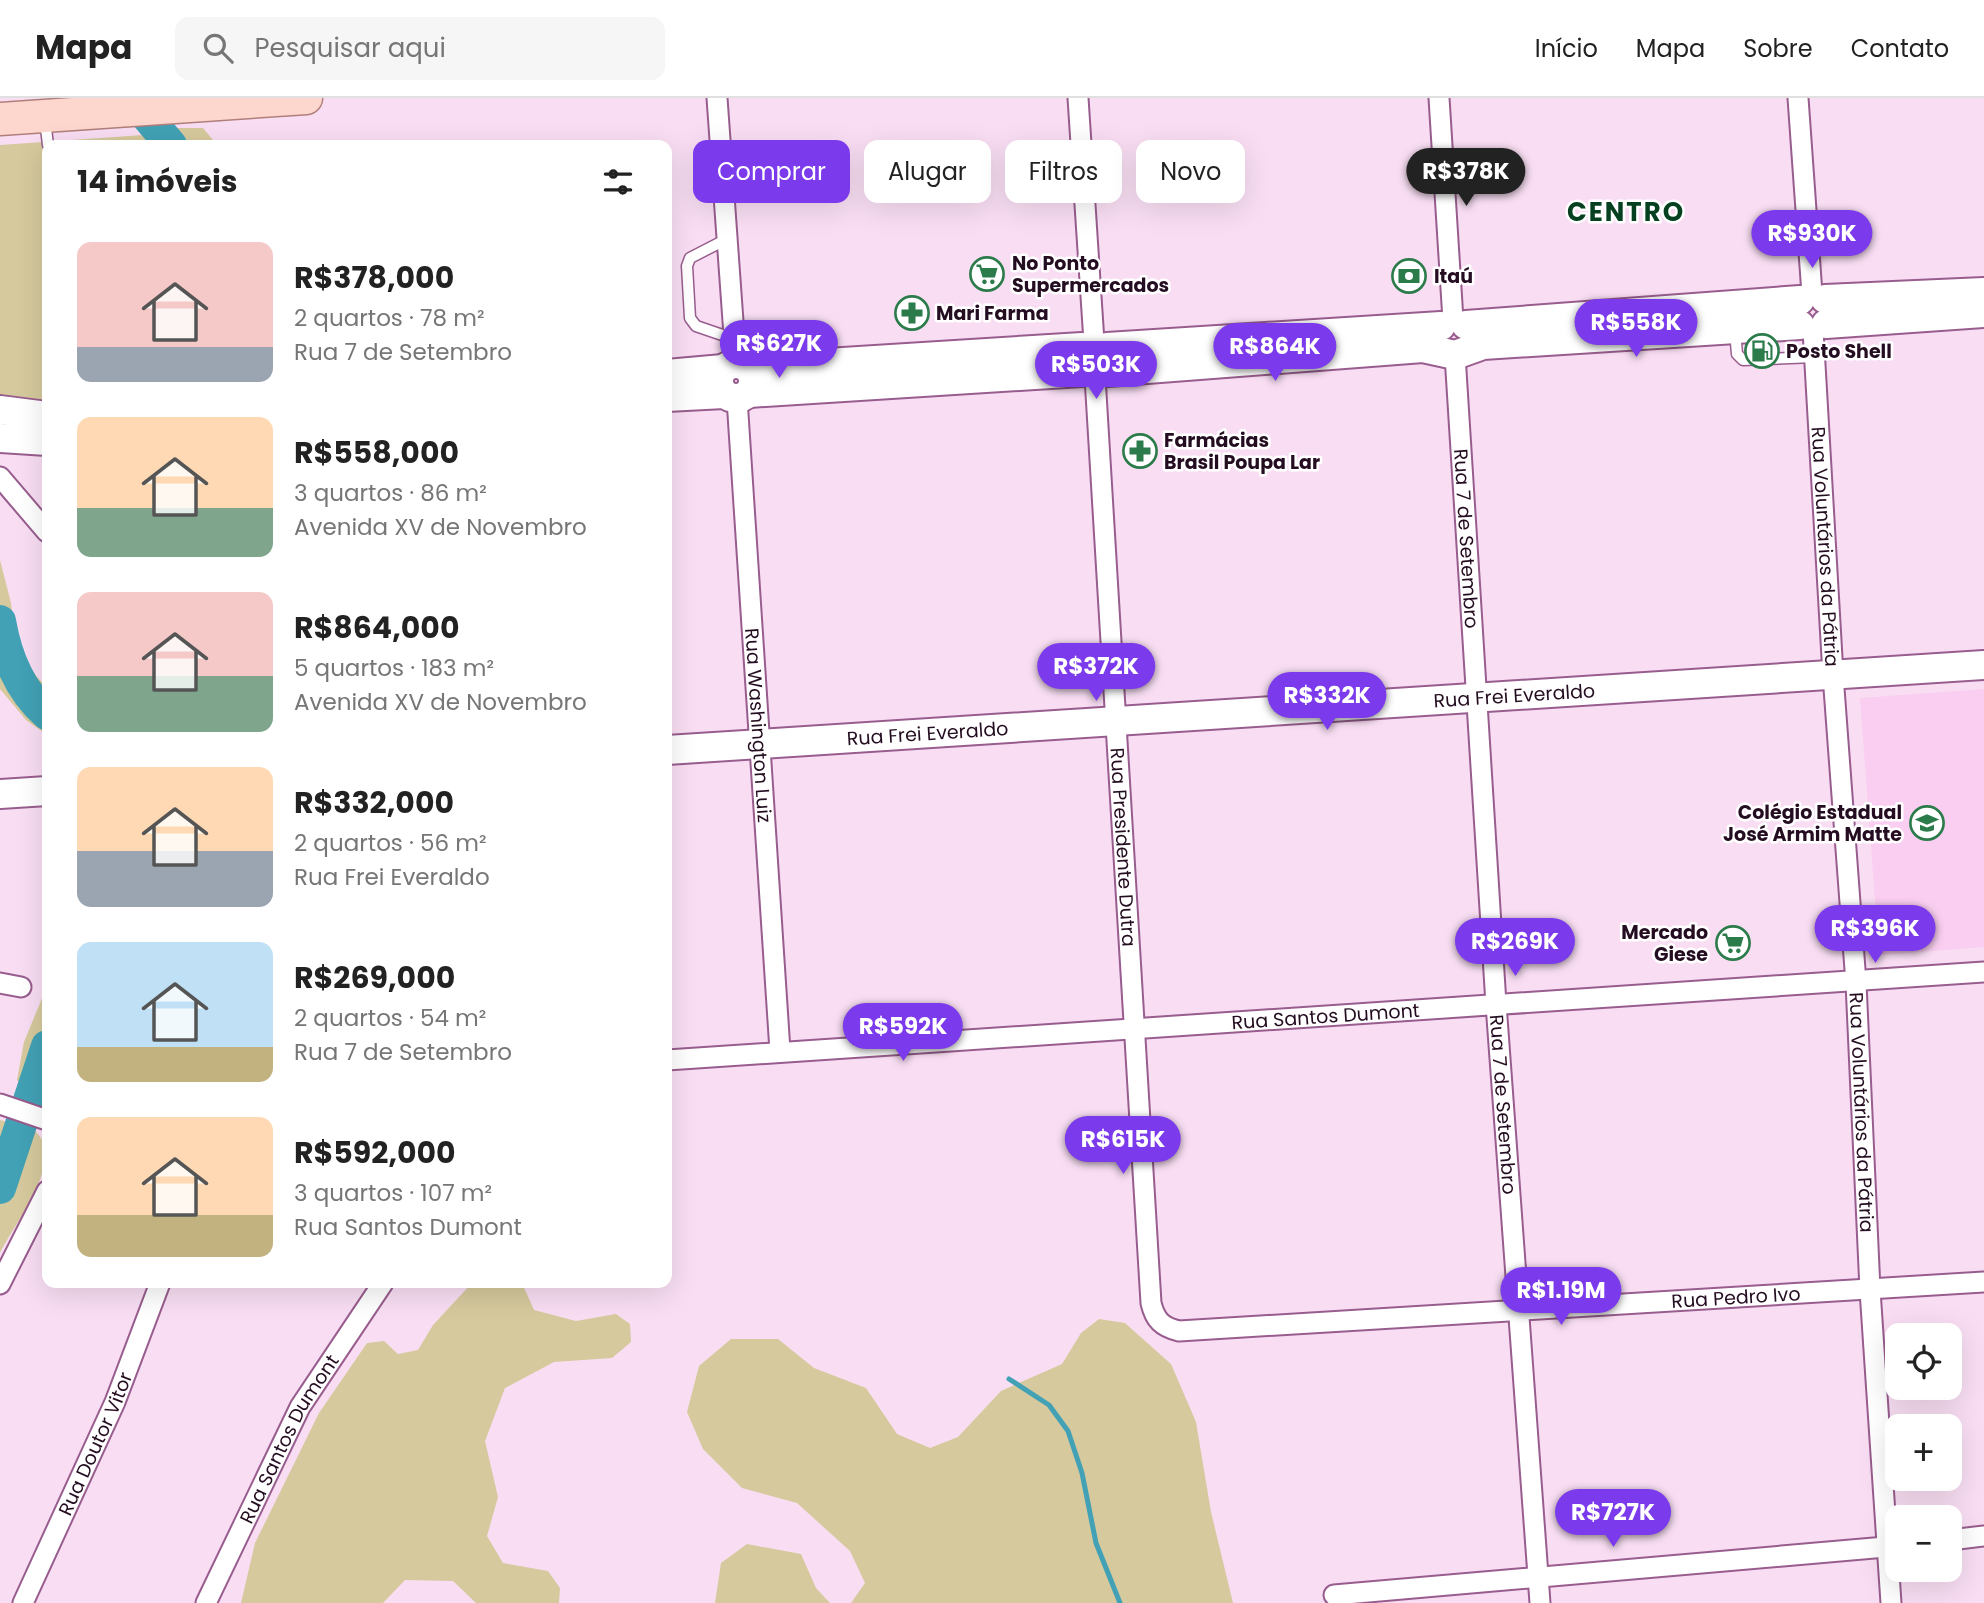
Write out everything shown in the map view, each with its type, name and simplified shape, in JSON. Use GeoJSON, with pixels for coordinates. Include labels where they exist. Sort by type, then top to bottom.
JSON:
{"type":"FeatureCollection","features":[{"type":"Feature","properties":{"kind":"main road"},"geometry":{"type":"LineString","coordinates":[[0,119],[46,131],[107,111],[306,98]]}},
{"type":"Feature","properties":{"kind":"main road"},"geometry":{"type":"LineString","coordinates":[[1454,338],[1483,345],[1735,327],[1984,292]]}},
{"type":"Feature","properties":{"kind":"main road"},"geometry":{"type":"LineString","coordinates":[[672,374],[736,375],[1095,359],[1813,318],[1984,313]]}},
{"type":"Feature","properties":{"kind":"main road"},"geometry":{"type":"LineString","coordinates":[[672,395],[736,375]]}},
{"type":"Feature","properties":{"kind":"main road"},"geometry":{"type":"LineString","coordinates":[[0,410],[42,415]]}},
{"type":"Feature","properties":{"kind":"main road"},"geometry":{"type":"LineString","coordinates":[[0,438],[42,441]]}},
{"type":"Feature","properties":{"kind":"main road","name":"Rua Frei Everaldo"},"geometry":{"type":"LineString","coordinates":[[672,750],[1984,665]]}},
{"type":"Feature","properties":{"kind":"main road"},"geometry":{"type":"LineString","coordinates":[[0,794],[42,791]]}},
{"type":"Feature","properties":{"kind":"street","name":"Rua Washington Luiz"},"geometry":{"type":"LineString","coordinates":[[717,98],[780,1051]]}},
{"type":"Feature","properties":{"kind":"street","name":"Rua Presidente Dutra"},"geometry":{"type":"LineString","coordinates":[[1078,98],[1151,1303],[1155,1318]]}},
{"type":"Feature","properties":{"kind":"street","name":"Rua 7 de Setembro"},"geometry":{"type":"LineString","coordinates":[[1439,98],[1496,1004],[1540,1603]]}},
{"type":"Feature","properties":{"kind":"street","name":"Rua Voluntários da Pátria"},"geometry":{"type":"LineString","coordinates":[[1798,98],[1833,675],[1856,983],[1870,1290],[1888,1505]]}},
{"type":"Feature","properties":{"kind":"street"},"geometry":{"type":"LineString","coordinates":[[0,478],[42,526]]}},
{"type":"Feature","properties":{"kind":"street","name":"Rua Santos Dumont"},"geometry":{"type":"LineString","coordinates":[[672,1060],[1135,1027],[1856,983],[1984,972]]}},
{"type":"Feature","properties":{"kind":"street"},"geometry":{"type":"LineString","coordinates":[[0,983],[21,987]]}},
{"type":"Feature","properties":{"kind":"street"},"geometry":{"type":"LineString","coordinates":[[1,1104],[42,1118]]}},
{"type":"Feature","properties":{"kind":"street"},"geometry":{"type":"LineString","coordinates":[[0,1284],[42,1201]]}},
{"type":"Feature","properties":{"kind":"street","name":"Rua Pedro Ivo"},"geometry":{"type":"LineString","coordinates":[[1155,1318],[1167,1328],[1179,1331],[1984,1282]]}},
{"type":"Feature","properties":{"kind":"street","name":"Rua Doutor Vitor"},"geometry":{"type":"LineString","coordinates":[[23,1603],[115,1402],[158,1288]]}},
{"type":"Feature","properties":{"kind":"street","name":"Rua Santos Dumont"},"geometry":{"type":"LineString","coordinates":[[206,1603],[300,1407],[380,1288]]}},
{"type":"Feature","properties":{"kind":"street"},"geometry":{"type":"LineString","coordinates":[[1962,1539],[1984,1536]]}},
{"type":"Feature","properties":{"kind":"street"},"geometry":{"type":"LineString","coordinates":[[1334,1595],[1885,1547]]}},
{"type":"Feature","properties":{"kind":"street","name":"Rua Voluntários da Pátria"},"geometry":{"type":"LineString","coordinates":[[1891,1582],[1891,1603]]}},
{"type":"Feature","properties":{"kind":"lane"},"geometry":{"type":"LineString","coordinates":[[727,238],[690,258],[687,266],[690,318],[736,375]]}},
{"type":"Feature","properties":{"kind":"shaded area"},"geometry":{"type":"Polygon","coordinates":[[[162,128],[203,128],[213,140],[72,140],[143,135],[162,128]]]}},
{"type":"Feature","properties":{"kind":"shaded area"},"geometry":{"type":"Polygon","coordinates":[[[42,142],[42,400],[0,396],[0,145],[42,142]]]}},
{"type":"Feature","properties":{"kind":"shaded area"},"geometry":{"type":"Polygon","coordinates":[[[0,560],[11,603],[17,654],[42,682],[42,731],[26,720],[0,689],[0,560]]]}},
{"type":"Feature","properties":{"kind":"shaded area","name":"Colégio Estadual José Armim Matte"},"geometry":{"type":"Polygon","coordinates":[[[1984,689],[1984,947],[1879,955],[1860,698],[1984,689]]]}},
{"type":"Feature","properties":{"kind":"shaded area"},"geometry":{"type":"Polygon","coordinates":[[[42,998],[42,1093],[25,1090],[17,1080],[24,1042],[42,998]]]}},
{"type":"Feature","properties":{"kind":"shaded area"},"geometry":{"type":"Polygon","coordinates":[[[0,1120],[36,1132],[42,1141],[42,1175],[0,1253],[0,1120]]]}},
{"type":"Feature","properties":{"kind":"shaded area"},"geometry":{"type":"Polygon","coordinates":[[[467,1288],[524,1288],[534,1310],[576,1321],[616,1314],[630,1324],[631,1342],[612,1358],[554,1362],[505,1388],[485,1441],[498,1497],[487,1536],[503,1563],[548,1571],[560,1588],[559,1603],[476,1603],[453,1581],[405,1580],[383,1603],[241,1603],[255,1543],[319,1413],[367,1343],[384,1341],[398,1354],[418,1350],[433,1325],[467,1288]]]}},
{"type":"Feature","properties":{"kind":"shaded area"},"geometry":{"type":"Polygon","coordinates":[[[1099,1319],[1125,1323],[1171,1364],[1196,1422],[1211,1512],[1233,1603],[851,1603],[865,1583],[850,1551],[797,1503],[742,1488],[703,1449],[687,1412],[699,1366],[731,1339],[778,1339],[814,1368],[866,1388],[897,1434],[930,1448],[958,1437],[1001,1391],[1062,1364],[1081,1333],[1099,1319]]]}},
{"type":"Feature","properties":{"kind":"shaded area"},"geometry":{"type":"Polygon","coordinates":[[[747,1544],[801,1554],[816,1588],[830,1603],[715,1603],[721,1563],[747,1544]]]}},
{"type":"Feature","properties":{"kind":"waterway"},"geometry":{"type":"LineString","coordinates":[[131,98],[167,140]]}},
{"type":"Feature","properties":{"kind":"waterway"},"geometry":{"type":"LineString","coordinates":[[0,621],[15,672],[42,710]]}},
{"type":"Feature","properties":{"kind":"waterway"},"geometry":{"type":"LineString","coordinates":[[0,1188],[42,1061]]}},
{"type":"Feature","properties":{"kind":"waterway"},"geometry":{"type":"LineString","coordinates":[[1009,1379],[1049,1405],[1068,1431],[1082,1473],[1096,1543],[1120,1603]]}},
{"type":"Feature","properties":{"kind":"place","name":"No Ponto Supermercados"},"geometry":{"type":"Point","coordinates":[987,274]}},
{"type":"Feature","properties":{"kind":"place","name":"Itaú"},"geometry":{"type":"Point","coordinates":[1409,276]}},
{"type":"Feature","properties":{"kind":"place","name":"Mari Farma"},"geometry":{"type":"Point","coordinates":[912,313]}},
{"type":"Feature","properties":{"kind":"place","name":"Posto Shell"},"geometry":{"type":"Point","coordinates":[1762,351]}},
{"type":"Feature","properties":{"kind":"place","name":"Farmácias Brasil Poupa Lar"},"geometry":{"type":"Point","coordinates":[1140,451]}},
{"type":"Feature","properties":{"kind":"place","name":"Colégio Estadual José Armim Matte"},"geometry":{"type":"Point","coordinates":[1927,823]}},
{"type":"Feature","properties":{"kind":"place","name":"Mercado Giese"},"geometry":{"type":"Point","coordinates":[1733,943]}},
{"type":"Feature","properties":{"kind":"district","name":"CENTRO"},"geometry":{"type":"Point","coordinates":[1626,212]}}]}
